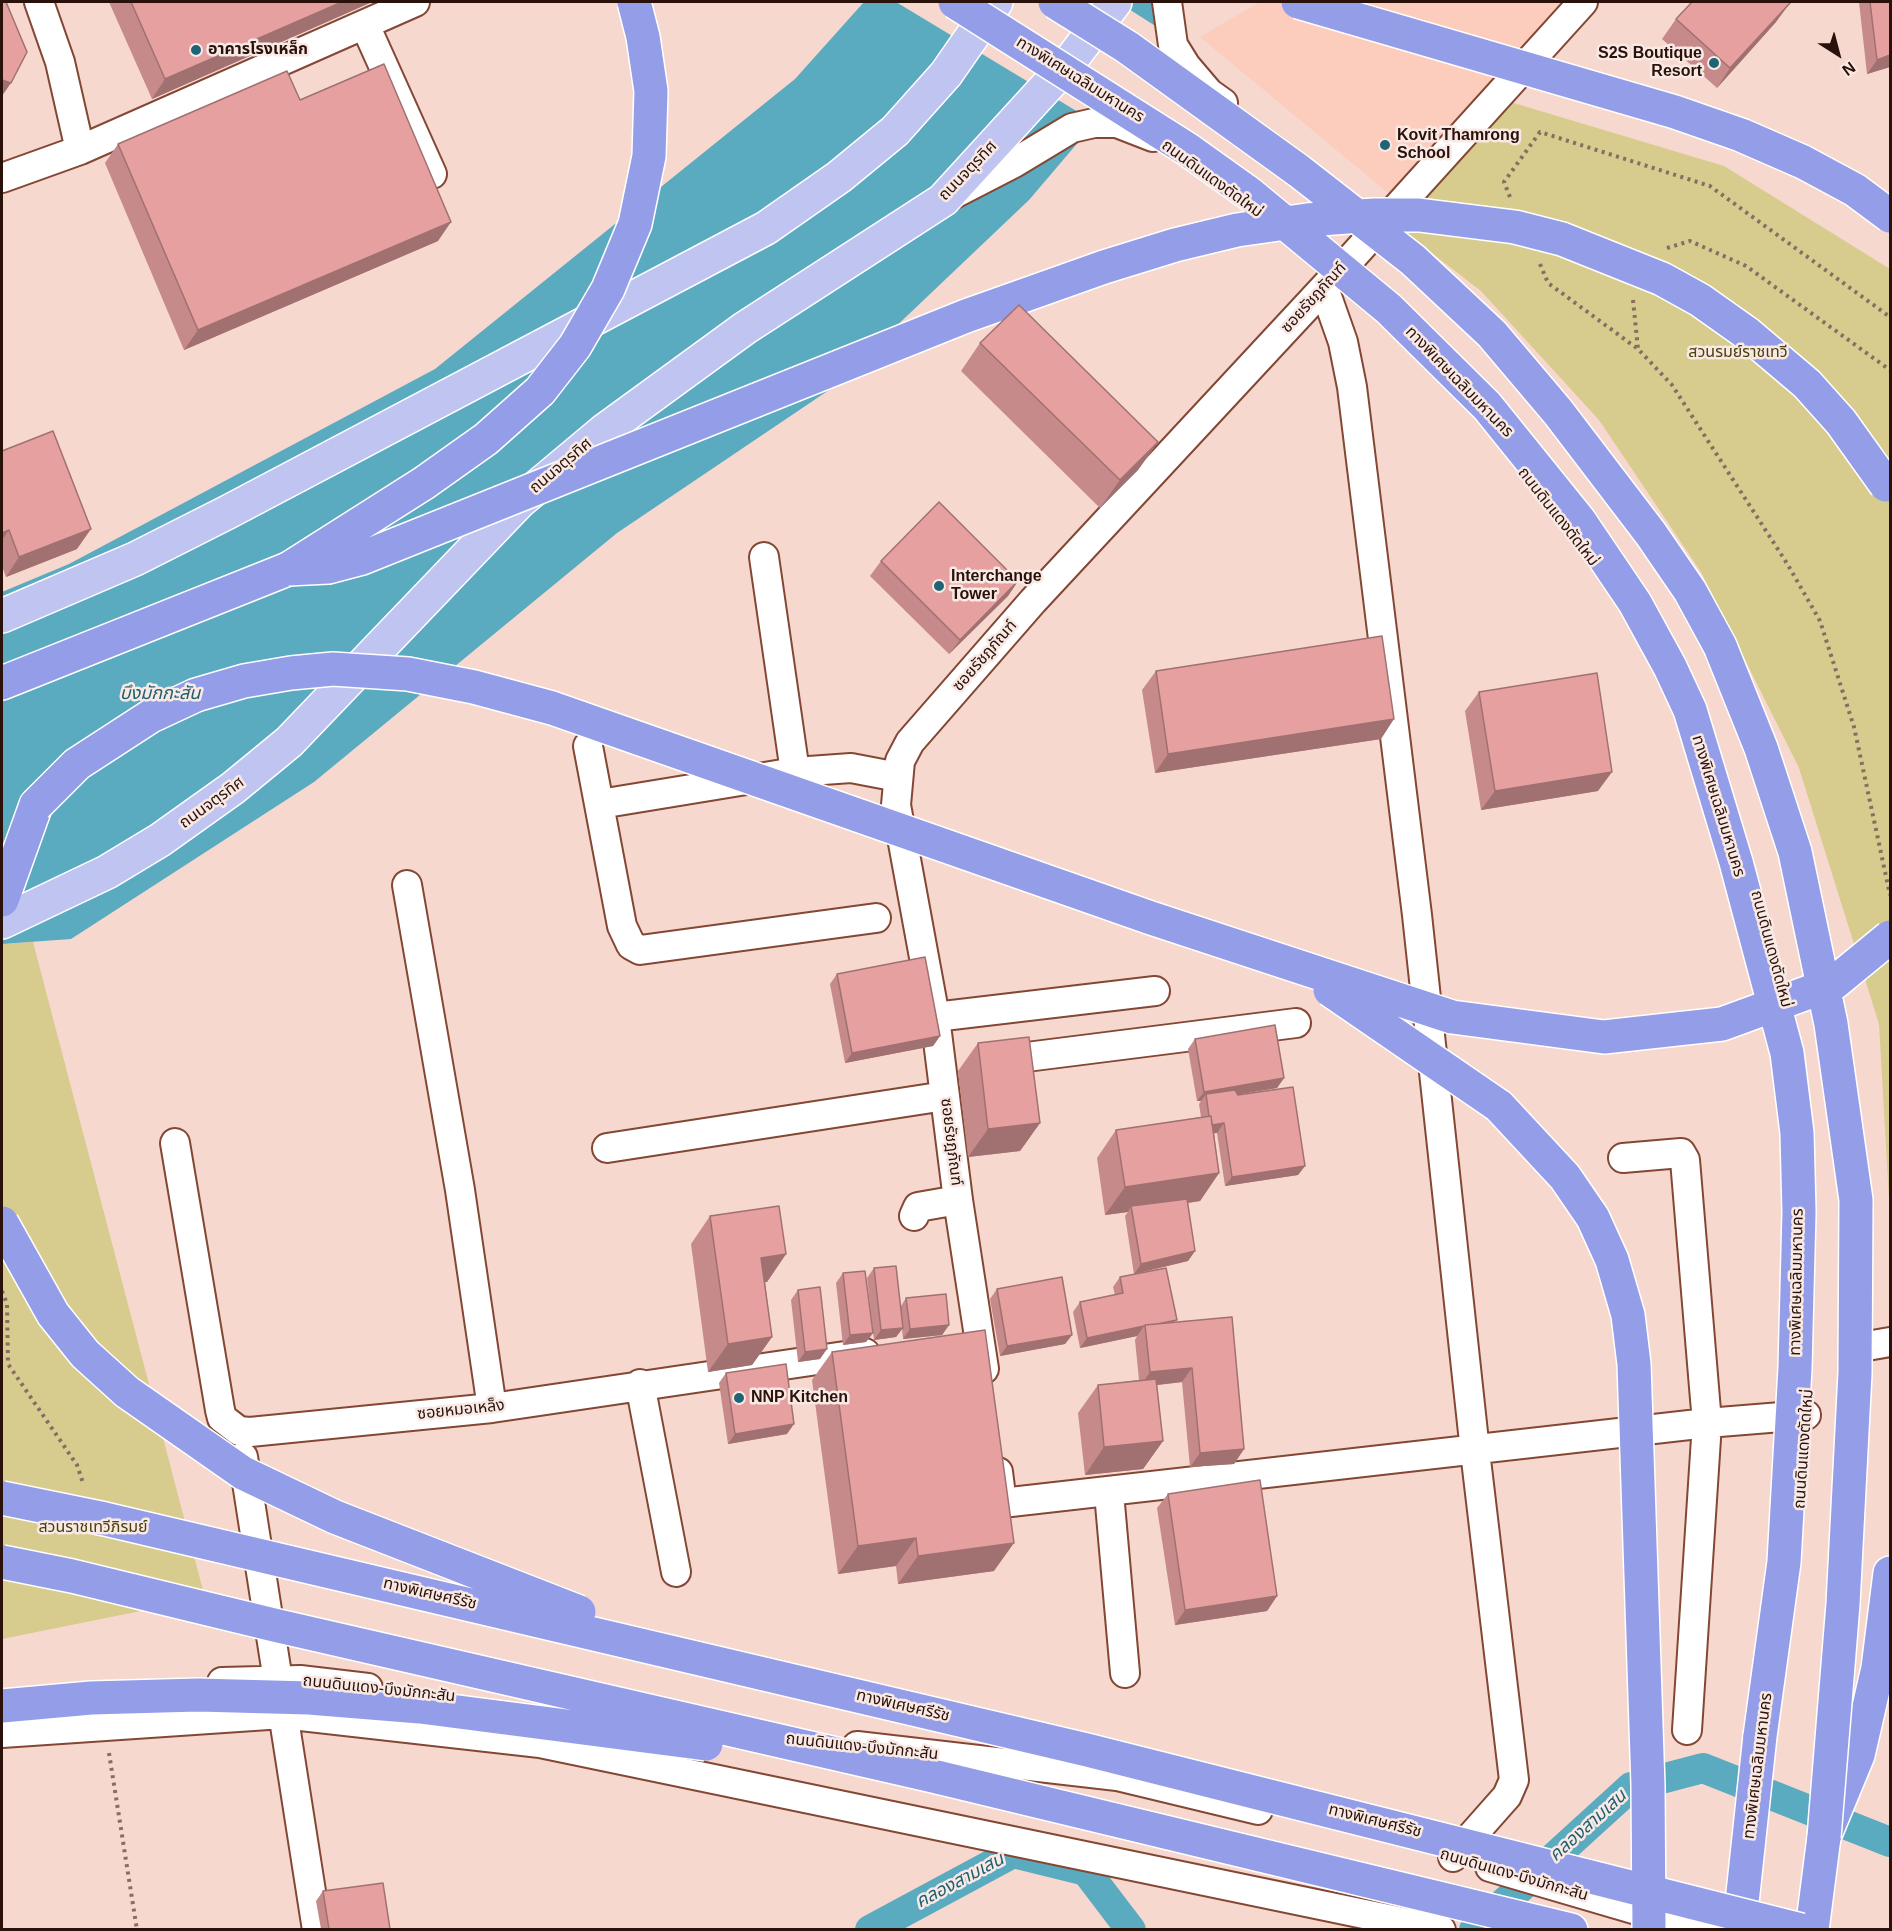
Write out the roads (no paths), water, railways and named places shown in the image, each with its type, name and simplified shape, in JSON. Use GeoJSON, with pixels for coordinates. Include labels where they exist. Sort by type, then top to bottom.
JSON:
{"type":"FeatureCollection","features":[{"type":"Feature","properties":{"kind":"highway"},"geometry":{"type":"LineString","coordinates":[[2,683],[288,569],[424,483],[486,439],[540,391],[575,346],[608,289],[635,224],[649,156],[651,91],[643,37],[634,2]]}},
{"type":"Feature","properties":{"kind":"highway","name":"ทางพิเศษเฉลิมมหานคร"},"geometry":{"type":"LineString","coordinates":[[955,2],[1135,114],[1250,194],[1389,309],[1487,406],[1579,520],[1635,603],[1670,667],[1690,710],[1736,862],[1787,1053],[1797,1133],[1799,1212],[1795,1368],[1784,1562],[1760,1736],[1741,1929]]}},
{"type":"Feature","properties":{"kind":"highway"},"geometry":{"type":"LineString","coordinates":[[1055,2],[1127,47],[1299,171],[1413,260],[1492,334],[1558,412],[1651,534],[1690,591],[1720,645],[1761,748],[1795,852],[1831,1024],[1856,1200],[1855,1373],[1843,1604],[1812,1929]]}},
{"type":"Feature","properties":{"kind":"highway"},"geometry":{"type":"LineString","coordinates":[[1298,2],[1675,112],[1741,135],[1803,162],[1855,190],[1890,216]]}},
{"type":"Feature","properties":{"kind":"highway"},"geometry":{"type":"LineString","coordinates":[[288,569],[328,567],[362,558],[956,321],[1104,267],[1175,245],[1237,230],[1307,220],[1374,215],[1419,215],[1515,227],[1563,239],[1662,279],[1700,300],[1748,334],[1807,384],[1841,422],[1886,485],[1890,496]]}},
{"type":"Feature","properties":{"kind":"highway"},"geometry":{"type":"LineString","coordinates":[[2,845],[36,805],[77,764],[151,716],[196,695],[244,681],[333,669],[408,674],[474,687],[552,708],[1299,968],[1452,1017],[1604,1037],[1722,1024],[1834,983],[1890,937]]}},
{"type":"Feature","properties":{"kind":"highway"},"geometry":{"type":"LineString","coordinates":[[2,900],[36,805]]}},
{"type":"Feature","properties":{"kind":"highway"},"geometry":{"type":"LineString","coordinates":[[1299,968],[1499,1106],[1565,1177],[1593,1218],[1612,1260],[1628,1315],[1634,1364],[1648,1785],[1649,1929]]}},
{"type":"Feature","properties":{"kind":"highway"},"geometry":{"type":"LineString","coordinates":[[2,1223],[53,1314],[85,1354],[127,1392],[243,1473],[335,1517],[690,1655]]}},
{"type":"Feature","properties":{"kind":"highway","name":"ทางพิเศษศรีรัช"},"geometry":{"type":"LineString","coordinates":[[2,1498],[116,1521],[1087,1750],[1803,1929]]}},
{"type":"Feature","properties":{"kind":"highway"},"geometry":{"type":"LineString","coordinates":[[2,1562],[72,1576],[274,1625],[937,1777],[1570,1929]]}},
{"type":"Feature","properties":{"kind":"highway"},"geometry":{"type":"LineString","coordinates":[[1821,1831],[1858,1755],[1878,1668],[1890,1573]]}},
{"type":"Feature","properties":{"kind":"highway"},"geometry":{"type":"LineString","coordinates":[[2,1706],[91,1698],[198,1695],[321,1699],[554,1722],[937,1777]]}},
{"type":"Feature","properties":{"kind":"main road"},"geometry":{"type":"LineString","coordinates":[[2,616],[135,559],[228,512],[523,353],[766,228],[839,177],[895,131],[946,74],[996,2]]}},
{"type":"Feature","properties":{"kind":"main road","name":"ถนนจตุรทิศ"},"geometry":{"type":"LineString","coordinates":[[2,922],[107,872],[160,840],[233,788],[289,742],[519,502],[596,437],[745,328],[943,200],[1071,60],[1115,2]]}},
{"type":"Feature","properties":{"kind":"street"},"geometry":{"type":"LineString","coordinates":[[39,2],[60,62],[80,150]]}},
{"type":"Feature","properties":{"kind":"street"},"geometry":{"type":"LineString","coordinates":[[2,178],[80,150],[415,2]]}},
{"type":"Feature","properties":{"kind":"street"},"geometry":{"type":"LineString","coordinates":[[1167,2],[1173,45],[1186,66],[1209,93],[1382,223],[1470,302],[1554,394],[1648,518],[1716,620],[1754,707],[1801,843],[1841,1016],[1858,1106],[1868,1199],[1871,1286],[1879,1344],[1856,1587],[1821,1831],[1803,1929]]}},
{"type":"Feature","properties":{"kind":"street","name":"ซอยรัชฎภัณฑ์"},"geometry":{"type":"LineString","coordinates":[[987,1391],[968,1337],[958,1200],[935,1017],[896,805],[900,761],[910,742],[1033,601],[1145,464],[1330,281],[1583,2]]}},
{"type":"Feature","properties":{"kind":"street"},"geometry":{"type":"LineString","coordinates":[[365,25],[432,174]]}},
{"type":"Feature","properties":{"kind":"street","name":"ถนนดินแดงตัดใหม่"},"geometry":{"type":"LineString","coordinates":[[943,200],[1014,163],[1072,128],[1094,123],[1117,123],[1163,142],[1238,194],[1330,281],[1390,325],[1475,413],[1603,576],[1672,690],[1747,860],[1793,1029],[1806,1119],[1811,1293],[1806,1415],[1792,1598],[1765,1790],[1741,1929]]}},
{"type":"Feature","properties":{"kind":"street"},"geometry":{"type":"LineString","coordinates":[[1330,281],[1352,387],[1418,915],[1475,1452],[1514,1780],[1507,1796],[1453,1857]]}},
{"type":"Feature","properties":{"kind":"street"},"geometry":{"type":"LineString","coordinates":[[764,557],[795,772]]}},
{"type":"Feature","properties":{"kind":"street"},"geometry":{"type":"LineString","coordinates":[[588,746],[622,926],[631,945],[640,950],[876,918]]}},
{"type":"Feature","properties":{"kind":"street"},"geometry":{"type":"LineString","coordinates":[[600,804],[795,772],[851,768],[897,777]]}},
{"type":"Feature","properties":{"kind":"street"},"geometry":{"type":"LineString","coordinates":[[407,885],[460,1190],[492,1408]]}},
{"type":"Feature","properties":{"kind":"street"},"geometry":{"type":"LineString","coordinates":[[935,1017],[1155,991]]}},
{"type":"Feature","properties":{"kind":"street"},"geometry":{"type":"LineString","coordinates":[[941,1068],[1296,1023]]}},
{"type":"Feature","properties":{"kind":"street"},"geometry":{"type":"LineString","coordinates":[[607,1148],[945,1096]]}},
{"type":"Feature","properties":{"kind":"street"},"geometry":{"type":"LineString","coordinates":[[175,1143],[220,1410],[222,1418],[239,1431],[233,1434],[233,1440],[317,1929]]}},
{"type":"Feature","properties":{"kind":"street"},"geometry":{"type":"LineString","coordinates":[[1623,1158],[1681,1154],[1685,1160],[1707,1423],[1687,1730]]}},
{"type":"Feature","properties":{"kind":"street"},"geometry":{"type":"LineString","coordinates":[[914,1216],[918,1207],[958,1200]]}},
{"type":"Feature","properties":{"kind":"street","name":"ซอยหมอเหล็ง"},"geometry":{"type":"LineString","coordinates":[[239,1431],[250,1432],[492,1408],[640,1384],[887,1350]]}},
{"type":"Feature","properties":{"kind":"street"},"geometry":{"type":"LineString","coordinates":[[640,1384],[676,1572]]}},
{"type":"Feature","properties":{"kind":"street"},"geometry":{"type":"LineString","coordinates":[[994,1447],[1002,1503],[1475,1452],[1707,1423],[1806,1415]]}},
{"type":"Feature","properties":{"kind":"street"},"geometry":{"type":"LineString","coordinates":[[1109,1493],[1125,1673]]}},
{"type":"Feature","properties":{"kind":"street","name":"ถนนดินแดง-บึงมักกะสัน"},"geometry":{"type":"LineString","coordinates":[[2,1694],[300,1680],[1117,1776],[1453,1857],[1705,1929]]}},
{"type":"Feature","properties":{"kind":"street"},"geometry":{"type":"LineString","coordinates":[[2,1732],[279,1714],[540,1743],[1442,1929]]}},
{"type":"Feature","properties":{"kind":"water","name":"บึงมักกะสัน"},"geometry":{"type":"Polygon","coordinates":[[[864,2],[1179,2],[1167,38],[1029,200],[829,390],[617,533],[314,782],[71,939],[2,944],[2,592],[69,564],[435,369],[795,79],[864,2]]]}},
{"type":"Feature","properties":{"kind":"waterway","name":"คลองสามเสน"},"geometry":{"type":"LineString","coordinates":[[1474,1930],[1631,1787],[1703,1768],[1890,1842]]}},
{"type":"Feature","properties":{"kind":"waterway","name":"คลองสามเสน"},"geometry":{"type":"LineString","coordinates":[[870,1930],[1013,1853],[1086,1871],[1131,1930]]}},
{"type":"Feature","properties":{"kind":"place","name":"อาคารโรงเหล็ก"},"geometry":{"type":"Point","coordinates":[196,50]}},
{"type":"Feature","properties":{"kind":"place","name":"S2S Boutique Resort"},"geometry":{"type":"Point","coordinates":[1714,63]}},
{"type":"Feature","properties":{"kind":"place","name":"Kovit Thamrong School"},"geometry":{"type":"Point","coordinates":[1385,145]}},
{"type":"Feature","properties":{"kind":"place","name":"Interchange Tower"},"geometry":{"type":"Point","coordinates":[939,586]}},
{"type":"Feature","properties":{"kind":"place","name":"NNP Kitchen"},"geometry":{"type":"Point","coordinates":[739,1398]}},
{"type":"Feature","properties":{"kind":"park label","name":"สวนรมย์ราชเทวี"},"geometry":{"type":"Point","coordinates":[1738,353]}},
{"type":"Feature","properties":{"kind":"park label","name":"สวนราชเทวีภิรมย์"},"geometry":{"type":"Point","coordinates":[93,1528]}}]}
